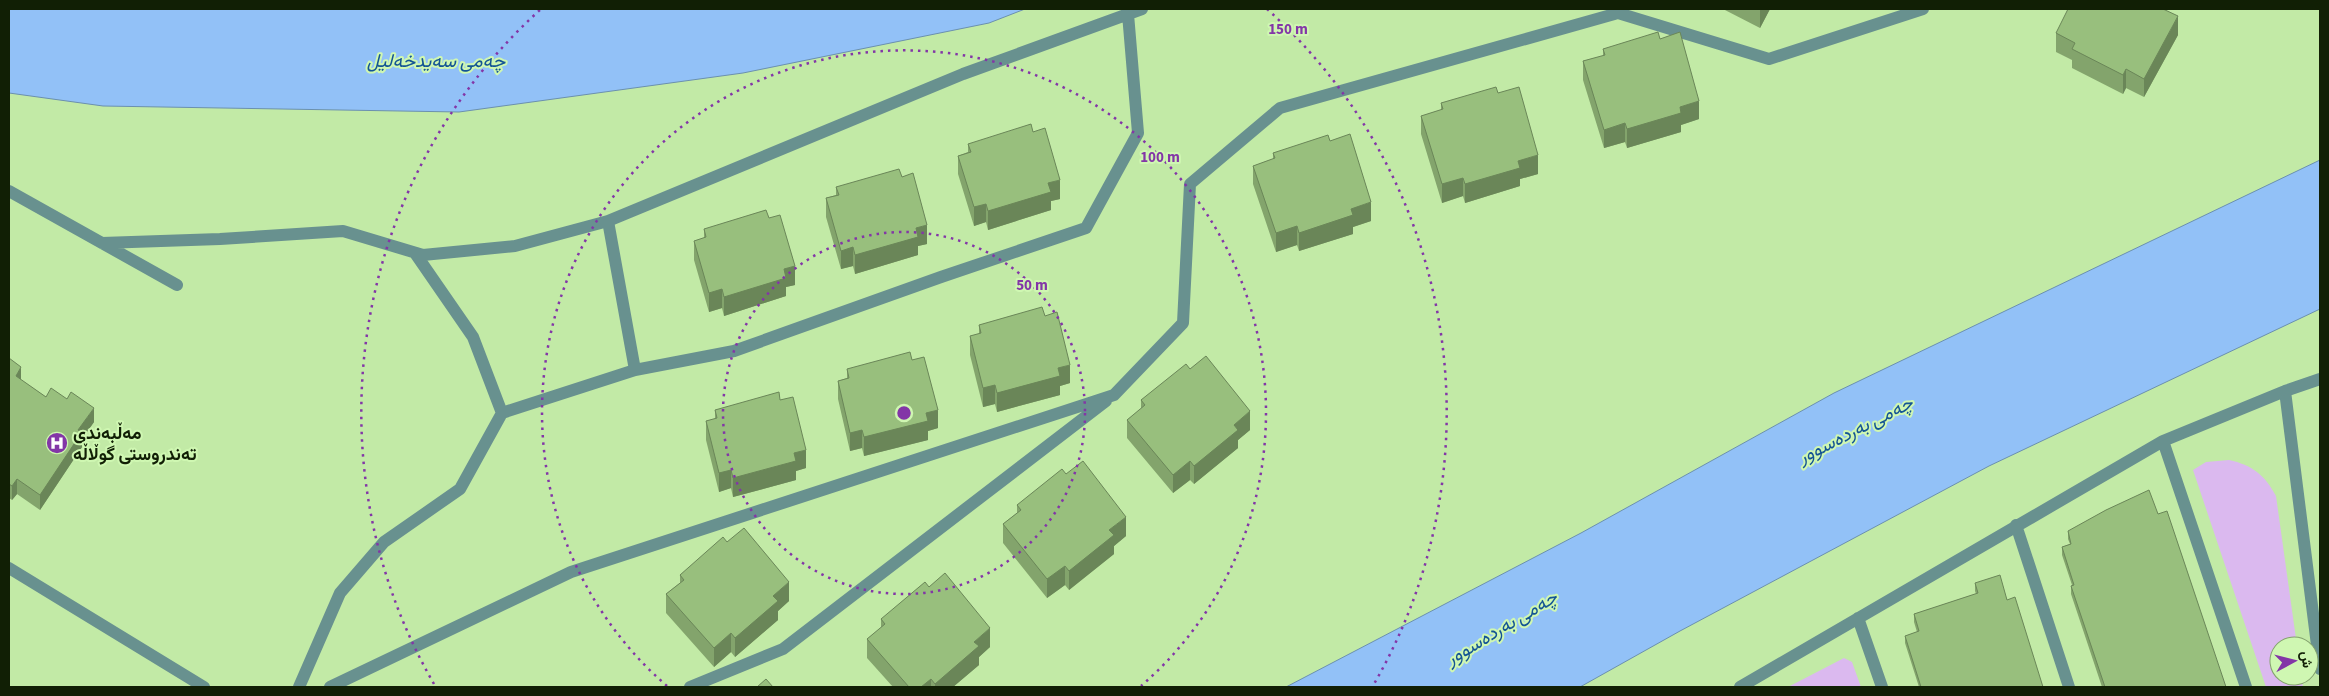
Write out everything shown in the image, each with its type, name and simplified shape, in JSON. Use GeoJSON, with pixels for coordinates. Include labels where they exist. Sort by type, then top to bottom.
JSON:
{"type":"FeatureCollection","features":[{"type":"Feature","properties":{"kind":"street"},"geometry":{"type":"LineString","coordinates":[[102,243],[220,239],[343,231],[423,255],[515,246],[608,221],[963,74],[1142,9]]}},
{"type":"Feature","properties":{"kind":"street"},"geometry":{"type":"LineString","coordinates":[[690,687],[783,649],[1114,395],[1183,323],[1190,184],[1280,108],[1618,13],[1769,59],[1923,9]]}},
{"type":"Feature","properties":{"kind":"street"},"geometry":{"type":"LineString","coordinates":[[299,687],[340,593],[384,542],[460,489],[502,412],[635,370],[734,351],[941,277],[1086,228],[1138,133],[1128,14]]}},
{"type":"Feature","properties":{"kind":"street"},"geometry":{"type":"LineString","coordinates":[[9,191],[177,285]]}},
{"type":"Feature","properties":{"kind":"street"},"geometry":{"type":"LineString","coordinates":[[608,221],[635,370]]}},
{"type":"Feature","properties":{"kind":"street"},"geometry":{"type":"LineString","coordinates":[[415,253],[473,337],[502,412]]}},
{"type":"Feature","properties":{"kind":"street"},"geometry":{"type":"LineString","coordinates":[[1740,687],[2163,441],[2285,391],[2320,379]]}},
{"type":"Feature","properties":{"kind":"street"},"geometry":{"type":"LineString","coordinates":[[2285,391],[2320,669]]}},
{"type":"Feature","properties":{"kind":"street"},"geometry":{"type":"LineString","coordinates":[[330,687],[349,684],[571,572],[1114,395]]}},
{"type":"Feature","properties":{"kind":"street"},"geometry":{"type":"LineString","coordinates":[[2163,441],[2246,687]]}},
{"type":"Feature","properties":{"kind":"street"},"geometry":{"type":"LineString","coordinates":[[2016,525],[2069,687]]}},
{"type":"Feature","properties":{"kind":"street"},"geometry":{"type":"LineString","coordinates":[[10,572],[204,687]]}},
{"type":"Feature","properties":{"kind":"street"},"geometry":{"type":"LineString","coordinates":[[1858,618],[1882,687]]}},
{"type":"Feature","properties":{"kind":"shaded area"},"geometry":{"type":"Polygon","coordinates":[[[2229,460],[2251,468],[2267,482],[2276,496],[2296,636],[2269,636],[2269,686],[2303,687],[2266,687],[2193,470],[2206,462],[2229,460]]]}},
{"type":"Feature","properties":{"kind":"shaded area"},"geometry":{"type":"Polygon","coordinates":[[[1844,658],[1852,662],[1861,687],[1788,687],[1844,658]]]}},
{"type":"Feature","properties":{"kind":"water","name":"چەمی سەیدخەلیل"},"geometry":{"type":"Polygon","coordinates":[[[9,9],[1025,9],[989,23],[743,73],[459,112],[103,106],[9,93],[9,9]]]}},
{"type":"Feature","properties":{"kind":"water","name":"چەمی بەردەسوور"},"geometry":{"type":"Polygon","coordinates":[[[2320,160],[2320,309],[1989,466],[1680,631],[1580,687],[1286,687],[1581,533],[1834,393],[2320,160]]]}},
{"type":"Feature","properties":{"kind":"building"},"geometry":{"type":"Polygon","coordinates":[[[2068,9],[2163,9],[2178,16],[2144,79],[2126,69],[2123,75],[2072,49],[2075,43],[2056,33],[2068,9]]]}},
{"type":"Feature","properties":{"kind":"building"},"geometry":{"type":"Polygon","coordinates":[[[1658,32],[1660,39],[1680,32],[1699,101],[1680,107],[1681,113],[1627,129],[1625,123],[1604,130],[1583,61],[1605,55],[1603,49],[1658,32]]]}},
{"type":"Feature","properties":{"kind":"building"},"geometry":{"type":"Polygon","coordinates":[[[1496,87],[1498,93],[1519,87],[1538,155],[1518,161],[1520,168],[1465,184],[1463,178],[1442,184],[1421,116],[1443,109],[1441,103],[1496,87]]]}},
{"type":"Feature","properties":{"kind":"building"},"geometry":{"type":"Polygon","coordinates":[[[1031,124],[1033,132],[1045,128],[1060,180],[1048,183],[1051,192],[988,211],[986,204],[974,207],[958,156],[971,152],[968,144],[1031,124]]]}},
{"type":"Feature","properties":{"kind":"building"},"geometry":{"type":"Polygon","coordinates":[[[1350,134],[1371,202],[1351,209],[1353,215],[1299,233],[1297,226],[1276,233],[1253,166],[1275,158],[1273,153],[1328,135],[1330,141],[1350,134]]]}},
{"type":"Feature","properties":{"kind":"building"},"geometry":{"type":"Polygon","coordinates":[[[899,169],[902,177],[913,173],[927,225],[916,228],[918,237],[855,255],[853,247],[841,251],[826,198],[839,195],[836,187],[899,169]]]}},
{"type":"Feature","properties":{"kind":"building"},"geometry":{"type":"Polygon","coordinates":[[[766,210],[769,218],[780,215],[795,266],[784,269],[786,278],[724,297],[722,289],[709,293],[694,241],[706,237],[704,229],[766,210]]]}},
{"type":"Feature","properties":{"kind":"building"},"geometry":{"type":"Polygon","coordinates":[[[1042,307],[1045,316],[1057,312],[1070,365],[1058,368],[1060,376],[997,393],[995,385],[983,388],[970,336],[981,333],[979,325],[1042,307]]]}},
{"type":"Feature","properties":{"kind":"building"},"geometry":{"type":"Polygon","coordinates":[[[910,352],[912,360],[924,357],[938,410],[926,413],[928,421],[864,437],[862,430],[850,433],[838,381],[849,378],[847,369],[910,352]]]}},
{"type":"Feature","properties":{"kind":"building"},"geometry":{"type":"Polygon","coordinates":[[[1206,356],[1250,411],[1234,425],[1238,430],[1194,466],[1190,461],[1173,475],[1127,420],[1145,405],[1141,400],[1186,364],[1190,369],[1206,356]]]}},
{"type":"Feature","properties":{"kind":"building","name":"مەڵبەندی تەندروستی گوڵاڵە"},"geometry":{"type":"Polygon","coordinates":[[[9,358],[21,367],[16,376],[46,397],[51,388],[67,399],[71,392],[94,408],[78,430],[82,432],[40,495],[17,479],[12,486],[9,484],[9,358]]]}},
{"type":"Feature","properties":{"kind":"building"},"geometry":{"type":"Polygon","coordinates":[[[779,392],[780,400],[793,397],[806,450],[794,453],[796,461],[733,478],[731,470],[719,473],[706,421],[717,418],[715,410],[779,392]]]}},
{"type":"Feature","properties":{"kind":"building"},"geometry":{"type":"Polygon","coordinates":[[[1083,461],[1126,517],[1109,530],[1114,535],[1069,571],[1065,566],[1047,579],[1003,524],[1021,510],[1017,505],[1062,469],[1066,474],[1083,461]]]}},
{"type":"Feature","properties":{"kind":"building"},"geometry":{"type":"Polygon","coordinates":[[[2149,490],[2158,514],[2167,511],[2226,687],[2105,687],[2071,586],[2074,585],[2062,547],[2071,544],[2068,531],[2106,510],[2149,490]]]}},
{"type":"Feature","properties":{"kind":"building"},"geometry":{"type":"Polygon","coordinates":[[[744,528],[789,582],[773,596],[778,601],[735,638],[731,633],[714,648],[666,594],[684,580],[680,575],[723,537],[727,542],[744,528]]]}},
{"type":"Feature","properties":{"kind":"building"},"geometry":{"type":"Polygon","coordinates":[[[945,573],[990,628],[974,642],[979,646],[935,684],[931,679],[921,687],[909,687],[867,639],[885,624],[881,619],[925,582],[929,587],[945,573]]]}},
{"type":"Feature","properties":{"kind":"building"},"geometry":{"type":"Polygon","coordinates":[[[2000,575],[2007,600],[2015,597],[2043,687],[1921,687],[1905,636],[1919,631],[1914,614],[1978,593],[1975,583],[2000,575]]]}},
{"type":"Feature","properties":{"kind":"building"},"geometry":{"type":"Polygon","coordinates":[[[766,679],[773,687],[757,687],[766,679]]]}},
{"type":"Feature","properties":{"kind":"place","name":"مەڵبەندی تەندروستی گوڵاڵە"},"geometry":{"type":"Point","coordinates":[57,443]}}]}
